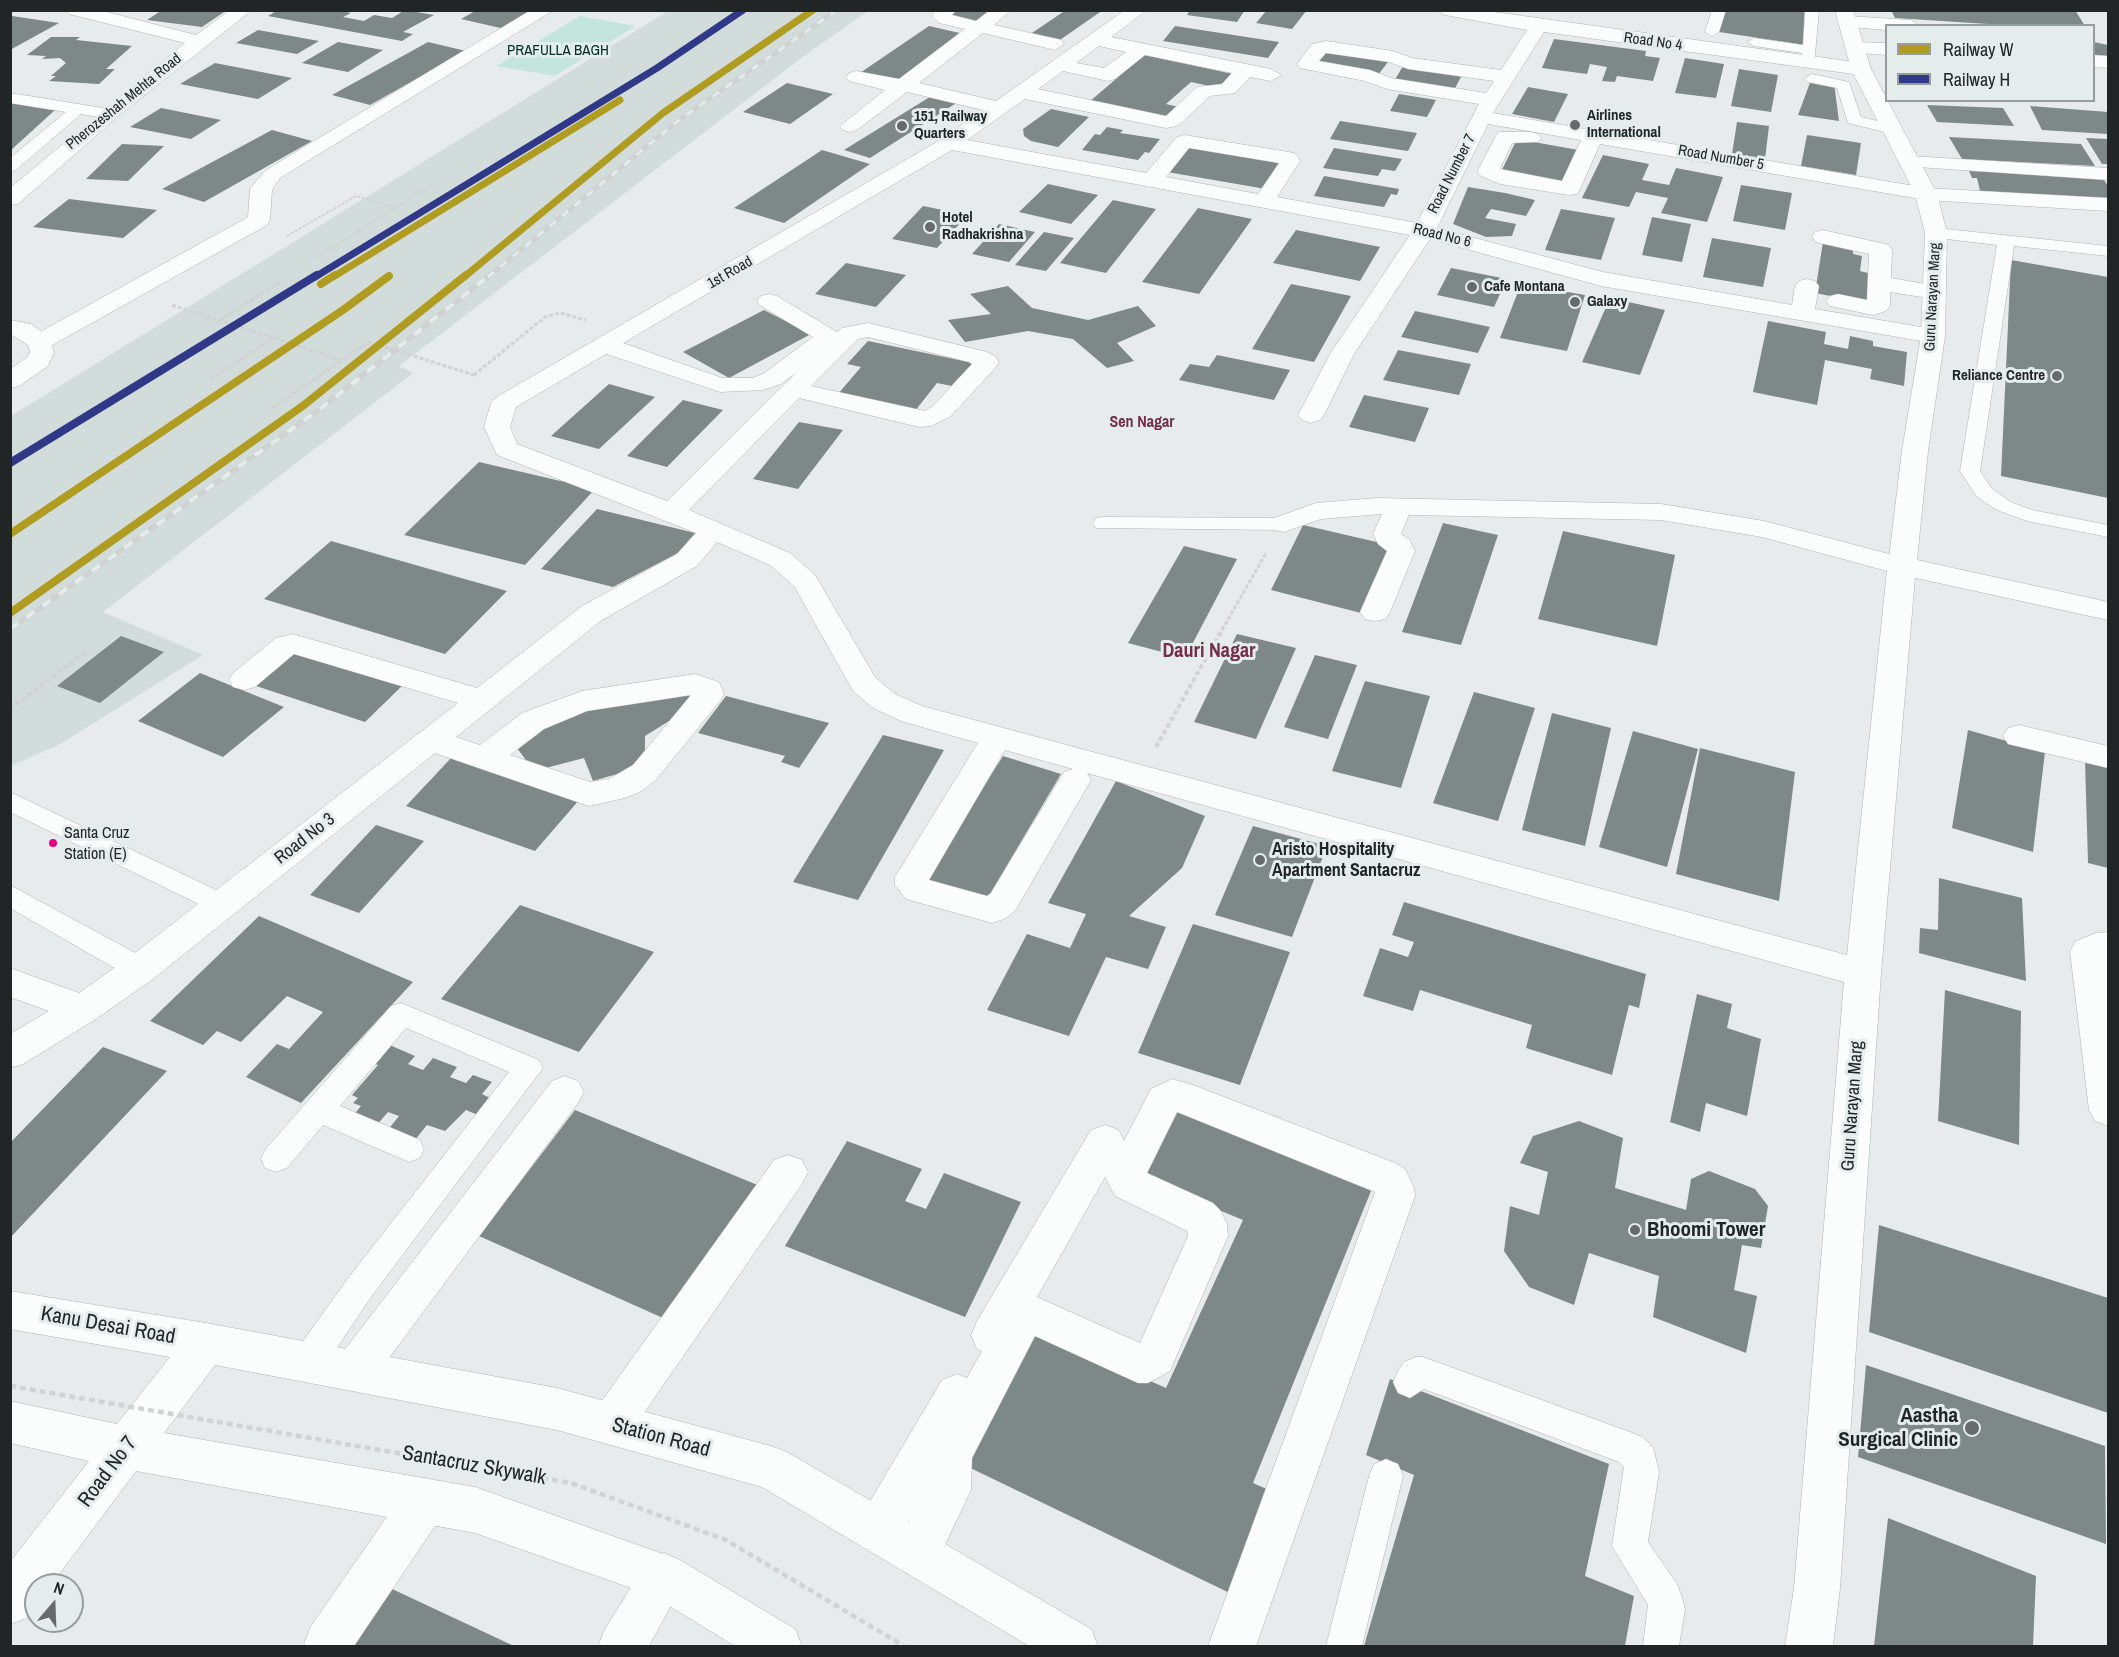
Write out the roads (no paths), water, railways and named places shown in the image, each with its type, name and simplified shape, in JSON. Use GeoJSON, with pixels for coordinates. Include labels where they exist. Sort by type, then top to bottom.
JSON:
{"type":"FeatureCollection","features":[{"type":"Feature","properties":{"kind":"street"},"geometry":{"type":"LineString","coordinates":[[75,10],[199,41]]}},
{"type":"Feature","properties":{"kind":"street","name":"Pherozeshah Mehta Road"},"geometry":{"type":"LineString","coordinates":[[10,199],[109,114],[199,41],[243,10]]}},
{"type":"Feature","properties":{"kind":"street"},"geometry":{"type":"LineString","coordinates":[[40,342],[259,220],[261,189],[273,174],[425,80],[545,10]]}},
{"type":"Feature","properties":{"kind":"street"},"geometry":{"type":"LineString","coordinates":[[947,10],[941,15],[942,18],[980,27],[1058,54],[1107,75],[1141,49]]}},
{"type":"Feature","properties":{"kind":"street"},"geometry":{"type":"LineString","coordinates":[[850,126],[1002,10]]}},
{"type":"Feature","properties":{"kind":"street","name":"1st Road"},"geometry":{"type":"LineString","coordinates":[[1138,10],[1096,40],[1058,54],[1023,92],[949,143],[600,334],[504,403],[497,427],[506,448],[671,512],[780,559],[805,581],[864,684],[884,701],[912,714],[1863,973]]}},
{"type":"Feature","properties":{"kind":"street","name":"Road No 4"},"geometry":{"type":"LineString","coordinates":[[1445,10],[1539,26],[1810,64],[1858,58],[1885,50]]}},
{"type":"Feature","properties":{"kind":"street"},"geometry":{"type":"LineString","coordinates":[[1842,14],[1895,24]]}},
{"type":"Feature","properties":{"kind":"street","name":"Guru Narayan Marg"},"geometry":{"type":"LineString","coordinates":[[1809,1647],[1817,1588],[1863,973],[1902,566],[1915,451],[1933,336],[1935,292],[1936,233],[1926,194],[1858,58],[1842,14]]}},
{"type":"Feature","properties":{"kind":"street","name":"Road Number 7"},"geometry":{"type":"LineString","coordinates":[[1311,415],[1342,354],[1424,231],[1456,165],[1494,96],[1539,26]]}},
{"type":"Feature","properties":{"kind":"street"},"geometry":{"type":"LineString","coordinates":[[1096,40],[1271,75]]}},
{"type":"Feature","properties":{"kind":"street"},"geometry":{"type":"LineString","coordinates":[[1322,46],[1398,59],[1494,96],[1384,81],[1307,64],[1322,46]]}},
{"type":"Feature","properties":{"kind":"street"},"geometry":{"type":"LineString","coordinates":[[1384,81],[1398,59]]}},
{"type":"Feature","properties":{"kind":"street"},"geometry":{"type":"LineString","coordinates":[[1023,92],[1172,121],[1204,91],[1225,90],[1245,70]]}},
{"type":"Feature","properties":{"kind":"street"},"geometry":{"type":"LineString","coordinates":[[856,77],[889,85],[904,85],[999,108]]}},
{"type":"Feature","properties":{"kind":"street"},"geometry":{"type":"LineString","coordinates":[[1075,103],[1101,81]]}},
{"type":"Feature","properties":{"kind":"street"},"geometry":{"type":"LineString","coordinates":[[1460,84],[1494,96]]}},
{"type":"Feature","properties":{"kind":"street"},"geometry":{"type":"LineString","coordinates":[[1488,170],[1506,135],[1494,96]]}},
{"type":"Feature","properties":{"kind":"street","name":"Road Number 5"},"geometry":{"type":"LineString","coordinates":[[1494,96],[1593,136],[1926,194],[2109,204]]}},
{"type":"Feature","properties":{"kind":"street"},"geometry":{"type":"LineString","coordinates":[[1506,135],[1531,138]]}},
{"type":"Feature","properties":{"kind":"street"},"geometry":{"type":"LineString","coordinates":[[1456,165],[1488,170],[1508,179],[1569,189],[1593,136]]}},
{"type":"Feature","properties":{"kind":"street"},"geometry":{"type":"LineString","coordinates":[[1154,177],[1184,141],[1289,158],[1290,160],[1266,197]]}},
{"type":"Feature","properties":{"kind":"street","name":"Road No 6"},"geometry":{"type":"LineString","coordinates":[[949,143],[1266,197],[1424,231],[1601,279],[1805,298],[1933,336]]}},
{"type":"Feature","properties":{"kind":"street"},"geometry":{"type":"LineString","coordinates":[[1910,162],[2109,174]]}},
{"type":"Feature","properties":{"kind":"street"},"geometry":{"type":"LineString","coordinates":[[1805,298],[1877,307],[1881,249],[1823,237]]}},
{"type":"Feature","properties":{"kind":"street"},"geometry":{"type":"LineString","coordinates":[[1879,284],[1935,292]]}},
{"type":"Feature","properties":{"kind":"street"},"geometry":{"type":"LineString","coordinates":[[600,334],[720,385],[754,385],[772,379],[829,337],[769,301]]}},
{"type":"Feature","properties":{"kind":"street"},"geometry":{"type":"LineString","coordinates":[[10,327],[23,329],[40,342],[42,352],[39,361],[10,381]]}},
{"type":"Feature","properties":{"kind":"street"},"geometry":{"type":"LineString","coordinates":[[671,512],[794,389],[850,333],[857,330],[978,357],[987,363],[942,411],[931,418],[919,419],[794,389]]}},
{"type":"Feature","properties":{"kind":"street"},"geometry":{"type":"LineString","coordinates":[[1375,612],[1401,551],[1399,545],[1388,538],[1387,534],[1399,506]]}},
{"type":"Feature","properties":{"kind":"street"},"geometry":{"type":"LineString","coordinates":[[1284,524],[1316,511],[1347,507],[1399,506],[1660,512],[1764,529],[1902,566],[2109,611]]}},
{"type":"Feature","properties":{"kind":"street","name":"Road No 3"},"geometry":{"type":"LineString","coordinates":[[10,1053],[82,1009],[140,969],[592,613],[687,560],[713,530]]}},
{"type":"Feature","properties":{"kind":"street"},"geometry":{"type":"LineString","coordinates":[[244,680],[286,645],[293,644],[484,700]]}},
{"type":"Feature","properties":{"kind":"street"},"geometry":{"type":"LineString","coordinates":[[431,740],[589,794],[614,790],[629,784],[644,773],[709,694],[708,689],[695,684],[582,701],[533,721],[485,758]]}},
{"type":"Feature","properties":{"kind":"street"},"geometry":{"type":"LineString","coordinates":[[2019,736],[2109,757]]}},
{"type":"Feature","properties":{"kind":"street"},"geometry":{"type":"LineString","coordinates":[[997,737],[912,877],[912,885],[918,890],[992,910],[1003,902],[1076,780]]}},
{"type":"Feature","properties":{"kind":"street"},"geometry":{"type":"LineString","coordinates":[[2109,946],[2096,946],[2088,951],[2109,1110]]}},
{"type":"Feature","properties":{"kind":"street"},"geometry":{"type":"LineString","coordinates":[[10,982],[82,1009]]}},
{"type":"Feature","properties":{"kind":"street"},"geometry":{"type":"LineString","coordinates":[[354,1371],[564,1092]]}},
{"type":"Feature","properties":{"kind":"street"},"geometry":{"type":"LineString","coordinates":[[917,1554],[949,1490],[948,1463],[952,1451],[1018,1324],[1027,1316],[1036,1316],[1138,1363],[1148,1364],[1155,1357],[1208,1236],[1207,1224],[1199,1216],[1129,1184],[1125,1177],[1164,1100],[1172,1095],[1180,1096],[1381,1175],[1391,1181],[1395,1196],[1232,1647]]}},
{"type":"Feature","properties":{"kind":"street"},"geometry":{"type":"LineString","coordinates":[[878,1531],[1105,1142]]}},
{"type":"Feature","properties":{"kind":"street"},"geometry":{"type":"LineString","coordinates":[[611,1424],[788,1172]]}},
{"type":"Feature","properties":{"kind":"street","name":"Kanu Desai Road"},"geometry":{"type":"LineString","coordinates":[[10,1310],[206,1343]]}},
{"type":"Feature","properties":{"kind":"street","name":"Station Road"},"geometry":{"type":"LineString","coordinates":[[206,1343],[557,1409],[771,1468],[1074,1647]]}},
{"type":"Feature","properties":{"kind":"street","name":"Road No 7"},"geometry":{"type":"LineString","coordinates":[[10,1601],[206,1343]]}},
{"type":"Feature","properties":{"kind":"street"},"geometry":{"type":"LineString","coordinates":[[10,1422],[126,1448],[475,1510],[664,1576],[778,1647]]}},
{"type":"Feature","properties":{"kind":"street"},"geometry":{"type":"LineString","coordinates":[[328,1643],[425,1501]]}},
{"type":"Feature","properties":{"kind":"street"},"geometry":{"type":"LineString","coordinates":[[622,1647],[664,1576]]}},
{"type":"Feature","properties":{"kind":"lane"},"geometry":{"type":"LineString","coordinates":[[1712,32],[1719,10]]}},
{"type":"Feature","properties":{"kind":"lane"},"geometry":{"type":"LineString","coordinates":[[1810,64],[1812,10]]}},
{"type":"Feature","properties":{"kind":"lane"},"geometry":{"type":"LineString","coordinates":[[1754,42],[1810,64],[1844,85],[1854,120],[1888,119]]}},
{"type":"Feature","properties":{"kind":"lane"},"geometry":{"type":"LineString","coordinates":[[10,98],[109,114]]}},
{"type":"Feature","properties":{"kind":"lane"},"geometry":{"type":"LineString","coordinates":[[1849,105],[1888,119]]}},
{"type":"Feature","properties":{"kind":"lane"},"geometry":{"type":"LineString","coordinates":[[10,167],[78,109]]}},
{"type":"Feature","properties":{"kind":"lane"},"geometry":{"type":"LineString","coordinates":[[1936,233],[2109,251]]}},
{"type":"Feature","properties":{"kind":"lane"},"geometry":{"type":"LineString","coordinates":[[2006,240],[1970,471],[1984,493],[2004,506],[2027,515],[2109,531]]}},
{"type":"Feature","properties":{"kind":"lane"},"geometry":{"type":"LineString","coordinates":[[1104,523],[1284,524]]}},
{"type":"Feature","properties":{"kind":"lane"},"geometry":{"type":"LineString","coordinates":[[10,801],[222,904]]}},
{"type":"Feature","properties":{"kind":"lane"},"geometry":{"type":"LineString","coordinates":[[10,895],[140,969]]}},
{"type":"Feature","properties":{"kind":"lane"},"geometry":{"type":"LineString","coordinates":[[276,1159],[401,1014],[529,1068],[360,1287],[308,1362]]}},
{"type":"Feature","properties":{"kind":"lane"},"geometry":{"type":"LineString","coordinates":[[318,1110],[409,1149]]}},
{"type":"Feature","properties":{"kind":"lane"},"geometry":{"type":"LineString","coordinates":[[1410,1382],[1416,1373],[1423,1373],[1630,1449],[1641,1459],[1642,1472],[1630,1546],[1664,1597],[1667,1609],[1661,1647]]}},
{"type":"Feature","properties":{"kind":"lane"},"geometry":{"type":"LineString","coordinates":[[1344,1647],[1386,1476]]}},
{"type":"Feature","properties":{"kind":"railway"},"geometry":{"type":"LineString","coordinates":[[488,277],[679,120],[837,10]]}},
{"type":"Feature","properties":{"kind":"railway"},"geometry":{"type":"LineString","coordinates":[[10,629],[320,409],[490,275]]}},
{"type":"Feature","properties":{"kind":"rail line","name":"H"},"geometry":{"type":"LineString","coordinates":[[10,463],[657,68],[743,10]]}},
{"type":"Feature","properties":{"kind":"rail line","name":"W"},"geometry":{"type":"LineString","coordinates":[[10,613],[304,405],[548,210],[663,113],[813,10]]}},
{"type":"Feature","properties":{"kind":"rail line","name":"W"},"geometry":{"type":"LineString","coordinates":[[321,284],[620,100]]}},
{"type":"Feature","properties":{"kind":"rail line","name":"W"},"geometry":{"type":"LineString","coordinates":[[10,534],[343,310],[389,276]]}},
{"type":"Feature","properties":{"kind":"place","name":"Airlines International"},"geometry":{"type":"Point","coordinates":[1575,125]}},
{"type":"Feature","properties":{"kind":"place","name":"151, Railway Quarters"},"geometry":{"type":"Point","coordinates":[902,126]}},
{"type":"Feature","properties":{"kind":"place","name":"Hotel Radhakrishna"},"geometry":{"type":"Point","coordinates":[930,227]}},
{"type":"Feature","properties":{"kind":"place","name":"Cafe Montana"},"geometry":{"type":"Point","coordinates":[1472,287]}},
{"type":"Feature","properties":{"kind":"place","name":"Galaxy"},"geometry":{"type":"Point","coordinates":[1575,302]}},
{"type":"Feature","properties":{"kind":"place","name":"Reliance Centre"},"geometry":{"type":"Point","coordinates":[2057,376]}},
{"type":"Feature","properties":{"kind":"place","name":"Santa Cruz Station (E)"},"geometry":{"type":"Point","coordinates":[53,843]}},
{"type":"Feature","properties":{"kind":"place","name":"Aristo Hospitality Apartment Santacruz"},"geometry":{"type":"Point","coordinates":[1260,860]}},
{"type":"Feature","properties":{"kind":"place","name":"Bhoomi Tower"},"geometry":{"type":"Point","coordinates":[1635,1230]}},
{"type":"Feature","properties":{"kind":"place","name":"Aastha Surgical Clinic"},"geometry":{"type":"Point","coordinates":[1972,1428]}},
{"type":"Feature","properties":{"kind":"district","name":"Sen Nagar"},"geometry":{"type":"Point","coordinates":[1142,423]}},
{"type":"Feature","properties":{"kind":"district","name":"Dauri Nagar"},"geometry":{"type":"Point","coordinates":[1209,652]}},
{"type":"Feature","properties":{"kind":"park label","name":"PRAFULLA BAGH"},"geometry":{"type":"Point","coordinates":[558,51]}}]}
